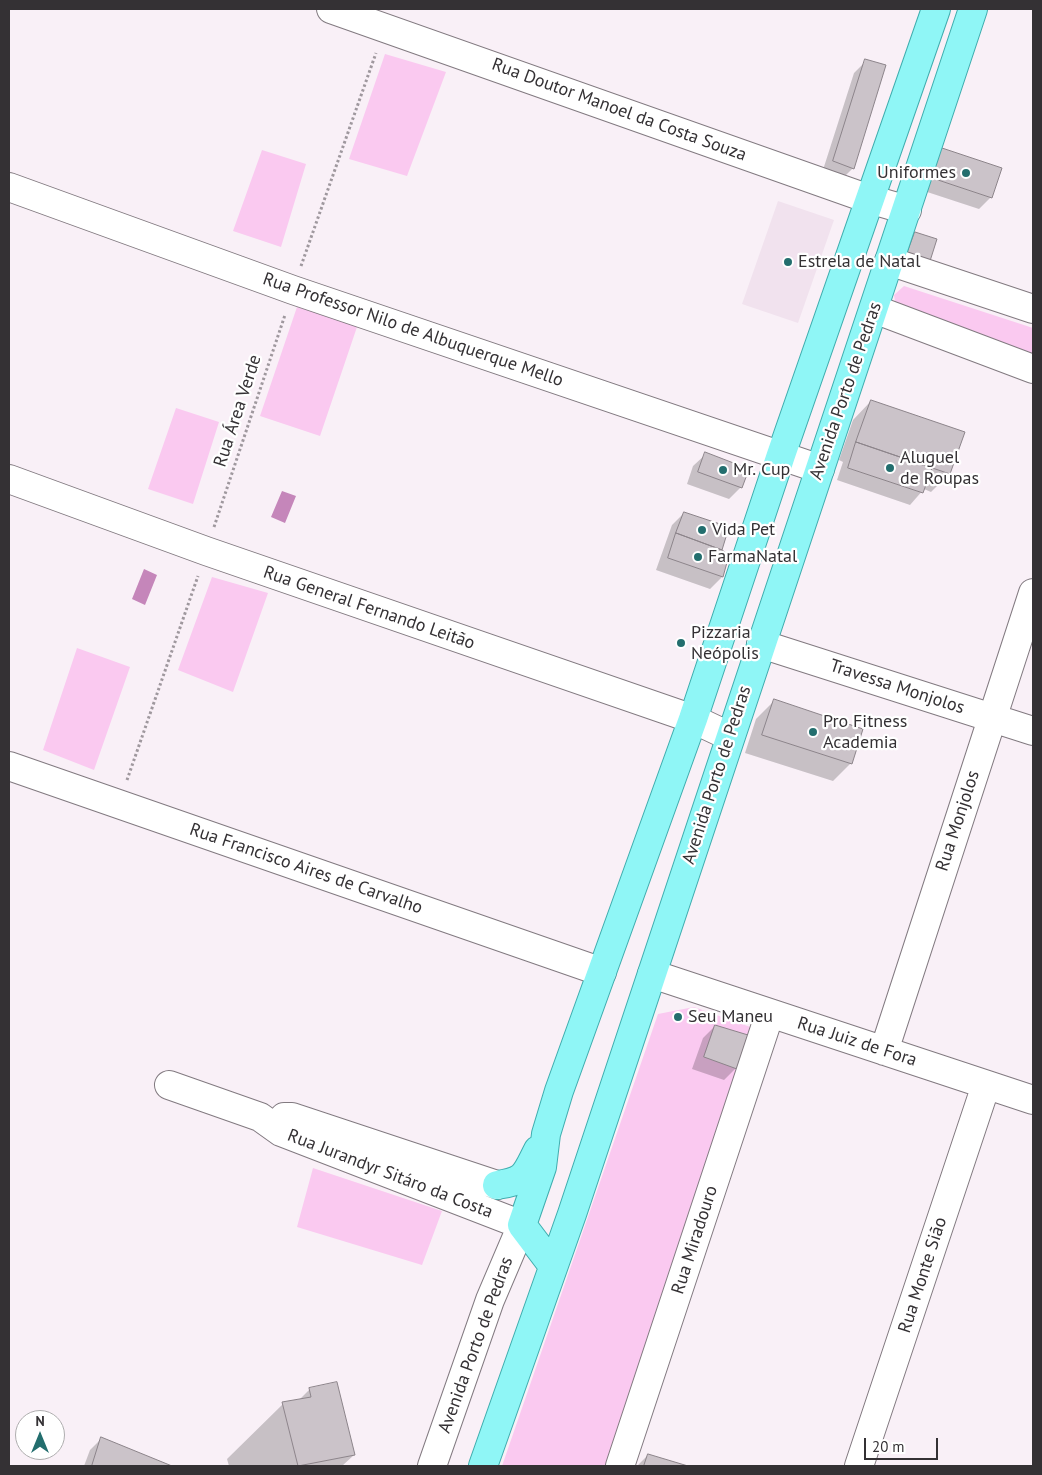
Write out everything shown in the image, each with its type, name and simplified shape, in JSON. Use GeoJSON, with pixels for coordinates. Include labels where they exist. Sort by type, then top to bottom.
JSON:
{"type":"FeatureCollection","features":[{"type":"Feature","properties":{"kind":"main road","name":"Avenida Porto de Pedras"},"geometry":{"type":"LineString","coordinates":[[553,1266],[525,1218],[542,1167],[546,1134],[559,1091],[693,719],[781,456],[936,9]]}},
{"type":"Feature","properties":{"kind":"main road","name":"Avenida Porto de Pedras"},"geometry":{"type":"LineString","coordinates":[[483,1466],[566,1229],[652,974],[729,736],[874,309],[973,9]]}},
{"type":"Feature","properties":{"kind":"main road"},"geometry":{"type":"LineString","coordinates":[[497,1184],[516,1182],[526,1174],[546,1134]]}},
{"type":"Feature","properties":{"kind":"main road"},"geometry":{"type":"LineString","coordinates":[[525,1218],[556,1231],[566,1229]]}},
{"type":"Feature","properties":{"kind":"street","name":"Rua Doutor Manoel da Costa Souza"},"geometry":{"type":"LineString","coordinates":[[331,9],[870,199],[907,210]]}},
{"type":"Feature","properties":{"kind":"street","name":"Rua Professor Nilo de Albuquerque Mello"},"geometry":{"type":"LineString","coordinates":[[9,187],[293,290],[820,469]]}},
{"type":"Feature","properties":{"kind":"street"},"geometry":{"type":"LineString","coordinates":[[889,261],[1033,309]]}},
{"type":"Feature","properties":{"kind":"street"},"geometry":{"type":"LineString","coordinates":[[874,309],[1033,369]]}},
{"type":"Feature","properties":{"kind":"street","name":"Rua General Fernando Leitão"},"geometry":{"type":"LineString","coordinates":[[9,479],[206,551],[693,719],[729,736]]}},
{"type":"Feature","properties":{"kind":"street","name":"Rua Monjolos"},"geometry":{"type":"LineString","coordinates":[[884,1051],[1033,592]]}},
{"type":"Feature","properties":{"kind":"street","name":"Travessa Monjolos"},"geometry":{"type":"LineString","coordinates":[[761,644],[1033,731]]}},
{"type":"Feature","properties":{"kind":"street","name":"Rua Francisco Aires de Carvalho"},"geometry":{"type":"LineString","coordinates":[[9,766],[602,972]]}},
{"type":"Feature","properties":{"kind":"street","name":"Rua Juiz de Fora"},"geometry":{"type":"LineString","coordinates":[[652,974],[1033,1100]]}},
{"type":"Feature","properties":{"kind":"street","name":"Rua Miradouro"},"geometry":{"type":"LineString","coordinates":[[620,1466],[770,1013]]}},
{"type":"Feature","properties":{"kind":"street","name":"Rua Jurandyr Sitáro da Costa"},"geometry":{"type":"LineString","coordinates":[[169,1085],[260,1117],[281,1132],[525,1218]]}},
{"type":"Feature","properties":{"kind":"street","name":"Rua Monte Sião"},"geometry":{"type":"LineString","coordinates":[[859,1466],[986,1085]]}},
{"type":"Feature","properties":{"kind":"street","name":"Rua Jurandyr Sitáro da Costa"},"geometry":{"type":"LineString","coordinates":[[260,1117],[292,1117],[497,1184]]}},
{"type":"Feature","properties":{"kind":"street","name":"Avenida Porto de Pedras"},"geometry":{"type":"LineString","coordinates":[[432,1466],[490,1300],[525,1218]]}},
{"type":"Feature","properties":{"kind":"path","name":"Rua Área Verde"},"geometry":{"type":"LineString","coordinates":[[119,804],[293,290],[385,27]]}},
{"type":"Feature","properties":{"kind":"shaded area"},"geometry":{"type":"Polygon","coordinates":[[[385,54],[446,72],[407,176],[349,159],[385,54]]]}},
{"type":"Feature","properties":{"kind":"shaded area"},"geometry":{"type":"Polygon","coordinates":[[[262,150],[306,164],[281,247],[233,231],[262,150]]]}},
{"type":"Feature","properties":{"kind":"shaded area","name":"Estrela de Natal"},"geometry":{"type":"Polygon","coordinates":[[[778,201],[834,220],[798,323],[742,304],[778,201]]]}},
{"type":"Feature","properties":{"kind":"shaded area"},"geometry":{"type":"Polygon","coordinates":[[[904,286],[1033,328],[1033,357],[896,308],[894,295],[904,286]]]}},
{"type":"Feature","properties":{"kind":"shaded area"},"geometry":{"type":"Polygon","coordinates":[[[297,307],[358,324],[320,436],[260,416],[297,307]]]}},
{"type":"Feature","properties":{"kind":"shaded area"},"geometry":{"type":"Polygon","coordinates":[[[176,408],[219,422],[193,504],[148,489],[176,408]]]}},
{"type":"Feature","properties":{"kind":"shaded area"},"geometry":{"type":"Polygon","coordinates":[[[282,491],[296,496],[285,523],[271,517],[282,491]]]}},
{"type":"Feature","properties":{"kind":"shaded area"},"geometry":{"type":"Polygon","coordinates":[[[144,569],[157,575],[145,605],[132,599],[144,569]]]}},
{"type":"Feature","properties":{"kind":"shaded area"},"geometry":{"type":"Polygon","coordinates":[[[212,577],[268,593],[233,692],[178,670],[212,577]]]}},
{"type":"Feature","properties":{"kind":"shaded area"},"geometry":{"type":"Polygon","coordinates":[[[77,648],[130,667],[94,770],[43,750],[77,648]]]}},
{"type":"Feature","properties":{"kind":"shaded area"},"geometry":{"type":"Polygon","coordinates":[[[694,1007],[756,1029],[607,1466],[502,1466],[658,1014],[694,1007]]]}},
{"type":"Feature","properties":{"kind":"shaded area"},"geometry":{"type":"Polygon","coordinates":[[[313,1168],[442,1211],[422,1265],[297,1227],[313,1168]]]}},
{"type":"Feature","properties":{"kind":"building"},"geometry":{"type":"Polygon","coordinates":[[[865,59],[886,65],[854,169],[833,161],[865,59]]]}},
{"type":"Feature","properties":{"kind":"building","name":"Uniformes"},"geometry":{"type":"Polygon","coordinates":[[[939,147],[1002,168],[992,198],[929,177],[939,147]]]}},
{"type":"Feature","properties":{"kind":"building"},"geometry":{"type":"Polygon","coordinates":[[[915,232],[937,239],[930,261],[907,254],[915,232]]]}},
{"type":"Feature","properties":{"kind":"building"},"geometry":{"type":"Polygon","coordinates":[[[871,400],[965,432],[950,474],[856,442],[871,400]]]}},
{"type":"Feature","properties":{"kind":"building","name":"Aluguel de Roupas"},"geometry":{"type":"Polygon","coordinates":[[[856,442],[932,468],[923,493],[848,468],[856,442]]]}},
{"type":"Feature","properties":{"kind":"building","name":"Mr. Cup"},"geometry":{"type":"Polygon","coordinates":[[[705,452],[749,469],[742,488],[698,472],[705,452]]]}},
{"type":"Feature","properties":{"kind":"building","name":"Vida Pet"},"geometry":{"type":"Polygon","coordinates":[[[684,512],[729,527],[722,550],[676,533],[684,512]]]}},
{"type":"Feature","properties":{"kind":"building","name":"FarmaNatal"},"geometry":{"type":"Polygon","coordinates":[[[676,533],[722,550],[729,555],[723,577],[668,558],[676,533]]]}},
{"type":"Feature","properties":{"kind":"building","name":"Pro Fitness Academia"},"geometry":{"type":"Polygon","coordinates":[[[774,699],[863,729],[852,764],[762,735],[774,699]]]}},
{"type":"Feature","properties":{"kind":"building"},"geometry":{"type":"Polygon","coordinates":[[[715,1025],[748,1035],[737,1069],[704,1057],[715,1025]]]}},
{"type":"Feature","properties":{"kind":"building"},"geometry":{"type":"Polygon","coordinates":[[[337,1382],[355,1455],[298,1466],[282,1402],[311,1397],[309,1388],[337,1382]]]}},
{"type":"Feature","properties":{"kind":"building"},"geometry":{"type":"Polygon","coordinates":[[[101,1437],[172,1466],[92,1466],[101,1437]]]}},
{"type":"Feature","properties":{"kind":"building"},"geometry":{"type":"Polygon","coordinates":[[[648,1454],[688,1466],[644,1466],[648,1454]]]}},
{"type":"Feature","properties":{"kind":"place","name":"Uniformes"},"geometry":{"type":"Point","coordinates":[966,173]}},
{"type":"Feature","properties":{"kind":"place","name":"Estrela de Natal"},"geometry":{"type":"Point","coordinates":[788,262]}},
{"type":"Feature","properties":{"kind":"place","name":"Aluguel de Roupas"},"geometry":{"type":"Point","coordinates":[890,468]}},
{"type":"Feature","properties":{"kind":"place","name":"Mr. Cup"},"geometry":{"type":"Point","coordinates":[723,470]}},
{"type":"Feature","properties":{"kind":"place","name":"Vida Pet"},"geometry":{"type":"Point","coordinates":[702,530]}},
{"type":"Feature","properties":{"kind":"place","name":"FarmaNatal"},"geometry":{"type":"Point","coordinates":[698,557]}},
{"type":"Feature","properties":{"kind":"place","name":"Pizzaria Neópolis"},"geometry":{"type":"Point","coordinates":[681,643]}},
{"type":"Feature","properties":{"kind":"place","name":"Pro Fitness Academia"},"geometry":{"type":"Point","coordinates":[813,732]}},
{"type":"Feature","properties":{"kind":"place","name":"Seu Maneu"},"geometry":{"type":"Point","coordinates":[678,1017]}}]}
